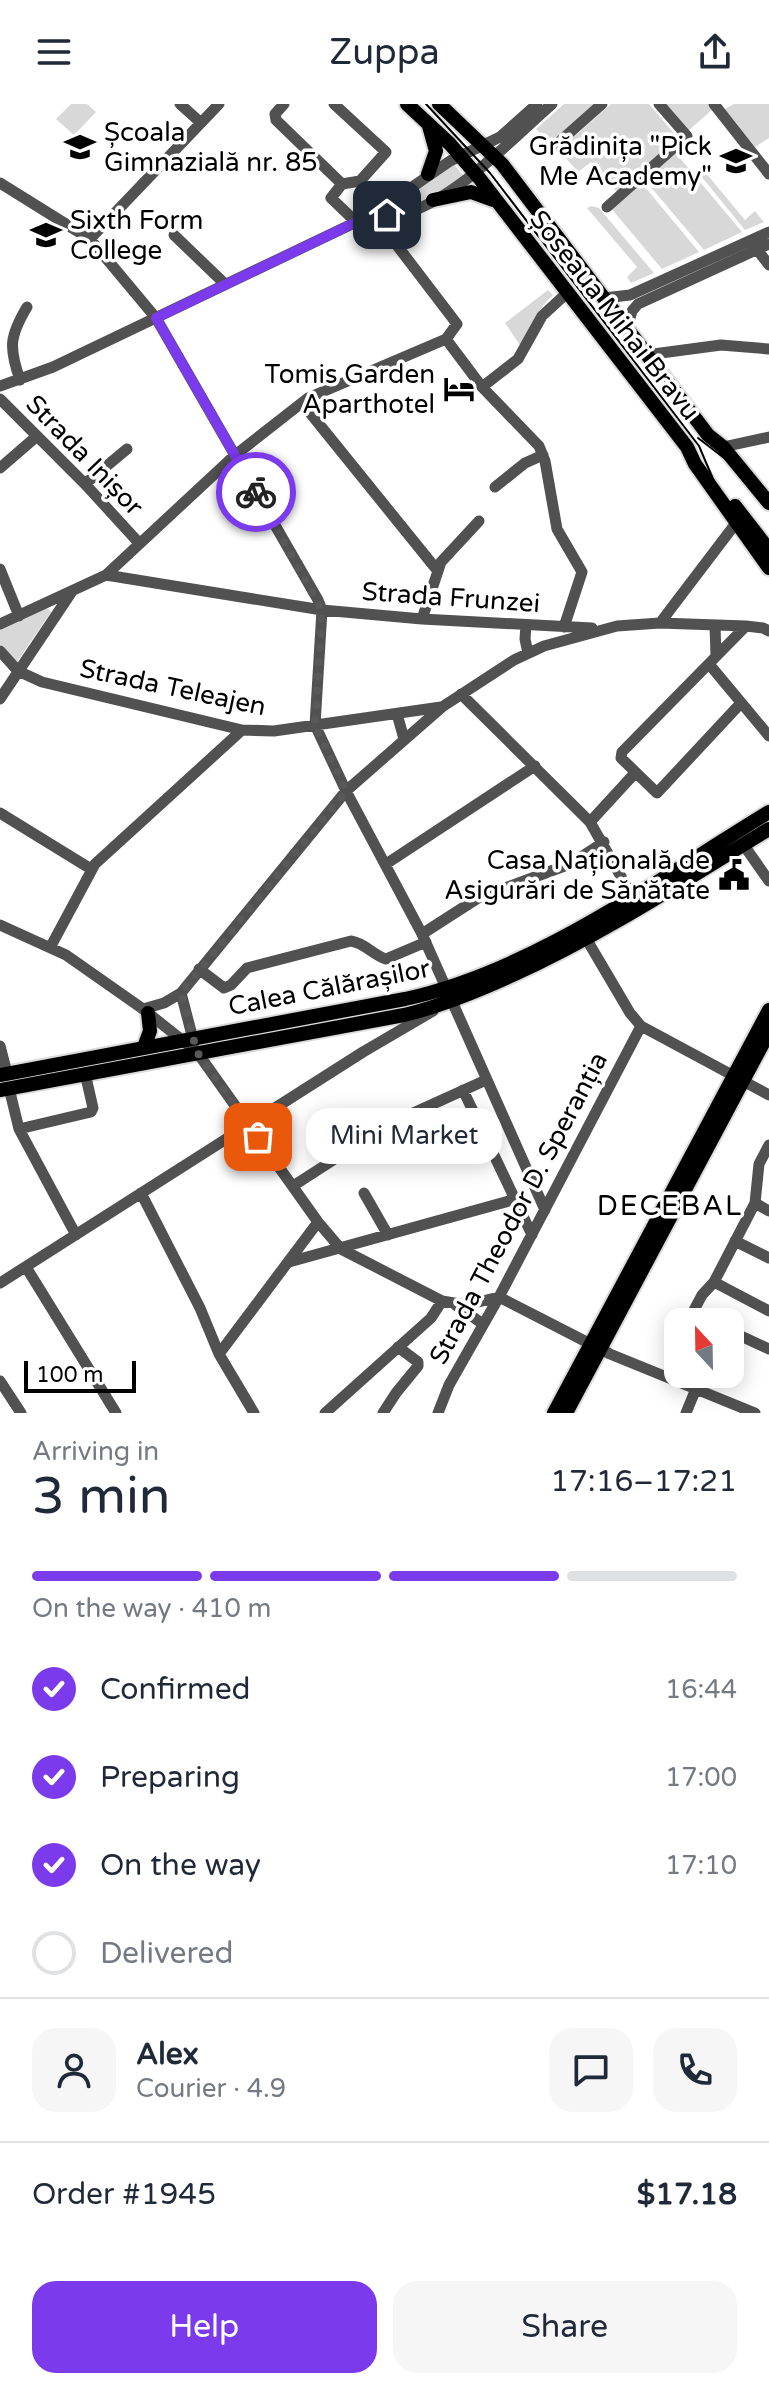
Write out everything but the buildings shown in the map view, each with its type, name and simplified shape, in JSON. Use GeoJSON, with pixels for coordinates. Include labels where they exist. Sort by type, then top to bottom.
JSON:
{"type":"FeatureCollection","features":[{"type":"Feature","properties":{"kind":"main road","name":"Șoseaua Mihai Bravu"},"geometry":{"type":"LineString","coordinates":[[407,104],[478,158],[500,205],[687,447],[769,568]]}},
{"type":"Feature","properties":{"kind":"main road","name":"Șoseaua Mihai Bravu"},"geometry":{"type":"LineString","coordinates":[[439,104],[478,158],[604,298],[708,435],[723,447],[769,503]]}},
{"type":"Feature","properties":{"kind":"main road"},"geometry":{"type":"LineString","coordinates":[[428,122],[436,146],[428,174]]}},
{"type":"Feature","properties":{"kind":"main road"},"geometry":{"type":"LineString","coordinates":[[433,200],[471,192],[484,195],[500,205]]}},
{"type":"Feature","properties":{"kind":"main road"},"geometry":{"type":"LineString","coordinates":[[708,435],[769,515]]}},
{"type":"Feature","properties":{"kind":"main road"},"geometry":{"type":"LineString","coordinates":[[687,447],[769,550]]}},
{"type":"Feature","properties":{"kind":"main road","name":"Calea Călărașilor"},"geometry":{"type":"LineString","coordinates":[[4,1081],[144,1047],[404,1015],[557,939],[769,812]]}},
{"type":"Feature","properties":{"kind":"main road","name":"Calea Călărașilor"},"geometry":{"type":"LineString","coordinates":[[448,994],[587,940],[769,829]]}},
{"type":"Feature","properties":{"kind":"main road"},"geometry":{"type":"LineString","coordinates":[[554,1413],[595,1347],[738,1079],[769,1010]]}},
{"type":"Feature","properties":{"kind":"main road"},"geometry":{"type":"LineString","coordinates":[[144,1047],[150,1031],[146,1011]]}},
{"type":"Feature","properties":{"kind":"main road"},"geometry":{"type":"LineString","coordinates":[[738,1079],[769,1032]]}},
{"type":"Feature","properties":{"kind":"main road","name":"Calea Călărașilor"},"geometry":{"type":"LineString","coordinates":[[4,1081],[85,1073],[191,1043]]}},
{"type":"Feature","properties":{"kind":"main road"},"geometry":{"type":"LineString","coordinates":[[566,1413],[595,1347]]}},
{"type":"Feature","properties":{"kind":"street"},"geometry":{"type":"LineString","coordinates":[[180,104],[201,123]]}},
{"type":"Feature","properties":{"kind":"street"},"geometry":{"type":"LineString","coordinates":[[90,239],[219,104]]}},
{"type":"Feature","properties":{"kind":"street"},"geometry":{"type":"LineString","coordinates":[[284,104],[275,114],[276,120],[342,184]]}},
{"type":"Feature","properties":{"kind":"street"},"geometry":{"type":"LineString","coordinates":[[334,104],[386,152],[360,181],[342,184],[333,196],[332,200],[356,222]]}},
{"type":"Feature","properties":{"kind":"street"},"geometry":{"type":"LineString","coordinates":[[373,214],[405,214],[433,200],[537,104]]}},
{"type":"Feature","properties":{"kind":"street"},"geometry":{"type":"LineString","coordinates":[[0,386],[20,380],[156,318],[373,214],[428,174],[478,158],[552,104]]}},
{"type":"Feature","properties":{"kind":"street"},"geometry":{"type":"LineString","coordinates":[[549,151],[602,104]]}},
{"type":"Feature","properties":{"kind":"street"},"geometry":{"type":"LineString","coordinates":[[607,207],[687,136],[659,104]]}},
{"type":"Feature","properties":{"kind":"street"},"geometry":{"type":"LineString","coordinates":[[720,106],[769,174]]}},
{"type":"Feature","properties":{"kind":"street"},"geometry":{"type":"LineString","coordinates":[[0,183],[90,239],[156,318],[322,610],[315,725],[346,791],[424,938],[545,1210]]}},
{"type":"Feature","properties":{"kind":"street"},"geometry":{"type":"LineString","coordinates":[[0,624],[106,575],[234,456],[302,403],[446,339],[457,324],[373,214]]}},
{"type":"Feature","properties":{"kind":"street"},"geometry":{"type":"LineString","coordinates":[[627,329],[632,311],[638,304],[753,245],[769,232]]}},
{"type":"Feature","properties":{"kind":"street"},"geometry":{"type":"LineString","coordinates":[[174,235],[225,284]]}},
{"type":"Feature","properties":{"kind":"street"},"geometry":{"type":"LineString","coordinates":[[604,298],[630,295],[753,245],[769,244]]}},
{"type":"Feature","properties":{"kind":"street"},"geometry":{"type":"LineString","coordinates":[[753,245],[769,265]]}},
{"type":"Feature","properties":{"kind":"street"},"geometry":{"type":"LineString","coordinates":[[482,387],[518,359],[542,316],[567,293]]}},
{"type":"Feature","properties":{"kind":"street"},"geometry":{"type":"LineString","coordinates":[[20,380],[11,346],[17,324],[27,307]]}},
{"type":"Feature","properties":{"kind":"street"},"geometry":{"type":"LineString","coordinates":[[446,339],[482,387],[535,440],[543,455],[557,529],[582,572],[564,627]]}},
{"type":"Feature","properties":{"kind":"street"},"geometry":{"type":"LineString","coordinates":[[646,355],[721,345],[769,349]]}},
{"type":"Feature","properties":{"kind":"street","name":"Strada Inișor"},"geometry":{"type":"LineString","coordinates":[[0,399],[139,543]]}},
{"type":"Feature","properties":{"kind":"street"},"geometry":{"type":"LineString","coordinates":[[302,403],[437,570]]}},
{"type":"Feature","properties":{"kind":"street"},"geometry":{"type":"LineString","coordinates":[[0,468],[37,436]]}},
{"type":"Feature","properties":{"kind":"street"},"geometry":{"type":"LineString","coordinates":[[723,447],[769,437]]}},
{"type":"Feature","properties":{"kind":"street"},"geometry":{"type":"LineString","coordinates":[[85,484],[127,449]]}},
{"type":"Feature","properties":{"kind":"street"},"geometry":{"type":"LineString","coordinates":[[495,487],[525,463],[543,455]]}},
{"type":"Feature","properties":{"kind":"street"},"geometry":{"type":"LineString","coordinates":[[422,619],[437,570],[451,549],[479,521]]}},
{"type":"Feature","properties":{"kind":"street"},"geometry":{"type":"LineString","coordinates":[[660,623],[736,523]]}},
{"type":"Feature","properties":{"kind":"street"},"geometry":{"type":"LineString","coordinates":[[0,569],[19,616]]}},
{"type":"Feature","properties":{"kind":"street","name":"Strada Frunzei"},"geometry":{"type":"LineString","coordinates":[[106,575],[322,610],[422,619],[604,628]]}},
{"type":"Feature","properties":{"kind":"street"},"geometry":{"type":"LineString","coordinates":[[0,699],[72,592]]}},
{"type":"Feature","properties":{"kind":"street"},"geometry":{"type":"LineString","coordinates":[[146,1011],[181,993],[346,791],[442,707],[528,653],[604,628],[660,623],[746,626],[769,631]]}},
{"type":"Feature","properties":{"kind":"street"},"geometry":{"type":"LineString","coordinates":[[526,625],[528,653]]}},
{"type":"Feature","properties":{"kind":"street"},"geometry":{"type":"LineString","coordinates":[[715,625],[713,660],[741,703],[769,736]]}},
{"type":"Feature","properties":{"kind":"street"},"geometry":{"type":"LineString","coordinates":[[741,703],[657,793],[622,761],[622,752],[746,626]]}},
{"type":"Feature","properties":{"kind":"street","name":"Strada Teleajen"},"geometry":{"type":"LineString","coordinates":[[0,651],[18,671],[42,682],[242,730],[265,731],[442,707]]}},
{"type":"Feature","properties":{"kind":"street"},"geometry":{"type":"LineString","coordinates":[[461,694],[590,822],[632,896]]}},
{"type":"Feature","properties":{"kind":"street"},"geometry":{"type":"LineString","coordinates":[[397,714],[404,739]]}},
{"type":"Feature","properties":{"kind":"street"},"geometry":{"type":"LineString","coordinates":[[51,946],[91,869],[242,730]]}},
{"type":"Feature","properties":{"kind":"street"},"geometry":{"type":"LineString","coordinates":[[386,864],[535,766]]}},
{"type":"Feature","properties":{"kind":"street"},"geometry":{"type":"LineString","coordinates":[[590,822],[635,773]]}},
{"type":"Feature","properties":{"kind":"street"},"geometry":{"type":"LineString","coordinates":[[0,813],[91,869]]}},
{"type":"Feature","properties":{"kind":"street","name":"Calea Călărașilor"},"geometry":{"type":"LineString","coordinates":[[199,969],[222,987],[228,987],[247,968],[351,941],[386,959],[424,938],[478,898],[570,864],[604,842]]}},
{"type":"Feature","properties":{"kind":"street"},"geometry":{"type":"LineString","coordinates":[[743,844],[769,881]]}},
{"type":"Feature","properties":{"kind":"street"},"geometry":{"type":"LineString","coordinates":[[0,925],[51,946],[191,1043],[318,1222],[341,1249],[448,1302],[483,1324]]}},
{"type":"Feature","properties":{"kind":"street"},"geometry":{"type":"LineString","coordinates":[[587,940],[630,1013],[641,1026],[769,1095]]}},
{"type":"Feature","properties":{"kind":"street"},"geometry":{"type":"LineString","coordinates":[[181,993],[191,1043]]}},
{"type":"Feature","properties":{"kind":"street"},"geometry":{"type":"LineString","coordinates":[[0,1283],[363,1052],[448,994]]}},
{"type":"Feature","properties":{"kind":"street","name":"Strada Theodor D. Speranția"},"geometry":{"type":"LineString","coordinates":[[438,1413],[449,1385],[499,1297],[641,1026]]}},
{"type":"Feature","properties":{"kind":"street"},"geometry":{"type":"LineString","coordinates":[[0,1046],[4,1081],[19,1129],[76,1235]]}},
{"type":"Feature","properties":{"kind":"street"},"geometry":{"type":"LineString","coordinates":[[19,1129],[92,1111],[85,1073]]}},
{"type":"Feature","properties":{"kind":"street"},"geometry":{"type":"LineString","coordinates":[[293,1186],[389,1124],[486,1080]]}},
{"type":"Feature","properties":{"kind":"street"},"geometry":{"type":"LineString","coordinates":[[463,1090],[532,1235]]}},
{"type":"Feature","properties":{"kind":"street"},"geometry":{"type":"LineString","coordinates":[[695,1308],[714,1282],[755,1203],[769,1145]]}},
{"type":"Feature","properties":{"kind":"street"},"geometry":{"type":"LineString","coordinates":[[141,1193],[195,1297],[219,1354],[254,1413]]}},
{"type":"Feature","properties":{"kind":"street"},"geometry":{"type":"LineString","coordinates":[[364,1193],[388,1235]]}},
{"type":"Feature","properties":{"kind":"street"},"geometry":{"type":"LineString","coordinates":[[289,1262],[513,1200]]}},
{"type":"Feature","properties":{"kind":"street"},"geometry":{"type":"LineString","coordinates":[[755,1203],[769,1211]]}},
{"type":"Feature","properties":{"kind":"street"},"geometry":{"type":"LineString","coordinates":[[219,1354],[318,1222]]}},
{"type":"Feature","properties":{"kind":"street"},"geometry":{"type":"LineString","coordinates":[[735,1241],[769,1258]]}},
{"type":"Feature","properties":{"kind":"street"},"geometry":{"type":"LineString","coordinates":[[361,1260],[362,1242]]}},
{"type":"Feature","properties":{"kind":"street"},"geometry":{"type":"LineString","coordinates":[[26,1267],[116,1413]]}},
{"type":"Feature","properties":{"kind":"street"},"geometry":{"type":"LineString","coordinates":[[714,1282],[769,1311]]}},
{"type":"Feature","properties":{"kind":"street"},"geometry":{"type":"LineString","coordinates":[[325,1413],[448,1302],[478,1304],[499,1297],[595,1347],[755,1413]]}},
{"type":"Feature","properties":{"kind":"street"},"geometry":{"type":"LineString","coordinates":[[744,1337],[769,1349]]}},
{"type":"Feature","properties":{"kind":"street"},"geometry":{"type":"LineString","coordinates":[[383,1413],[418,1366],[418,1362],[398,1347]]}},
{"type":"Feature","properties":{"kind":"street"},"geometry":{"type":"LineString","coordinates":[[0,1381],[21,1413]]}},
{"type":"Feature","properties":{"kind":"street"},"geometry":{"type":"LineString","coordinates":[[686,1413],[696,1389]]}},
{"type":"Feature","properties":{"kind":"shaded area"},"geometry":{"type":"Polygon","coordinates":[[[71,104],[87,104],[96,112],[74,135],[56,119],[71,104]]]}},
{"type":"Feature","properties":{"kind":"shaded area"},"geometry":{"type":"Polygon","coordinates":[[[564,104],[595,104],[550,144],[536,129],[564,104]]]}},
{"type":"Feature","properties":{"kind":"shaded area"},"geometry":{"type":"Polygon","coordinates":[[[611,104],[649,104],[679,139],[617,192],[591,162],[578,172],[559,150],[611,104]]]}},
{"type":"Feature","properties":{"kind":"shaded area"},"geometry":{"type":"Polygon","coordinates":[[[663,104],[710,104],[714,108],[687,132],[663,104]]]}},
{"type":"Feature","properties":{"kind":"shaded area"},"geometry":{"type":"Polygon","coordinates":[[[734,104],[769,104],[769,138],[755,147],[725,109],[734,104]]]}},
{"type":"Feature","properties":{"kind":"shaded area"},"geometry":{"type":"Polygon","coordinates":[[[674,151],[742,232],[704,250],[644,179],[674,151]]]}},
{"type":"Feature","properties":{"kind":"shaded area"},"geometry":{"type":"Polygon","coordinates":[[[451,161],[465,177],[433,197],[397,210],[392,202],[451,161]]]}},
{"type":"Feature","properties":{"kind":"shaded area"},"geometry":{"type":"Polygon","coordinates":[[[700,166],[745,220],[755,211],[764,222],[745,230],[696,170],[700,166]]]}},
{"type":"Feature","properties":{"kind":"shaded area"},"geometry":{"type":"Polygon","coordinates":[[[640,181],[699,252],[662,269],[610,207],[640,181]]]}},
{"type":"Feature","properties":{"kind":"shaded area"},"geometry":{"type":"Polygon","coordinates":[[[587,208],[599,208],[654,273],[631,283],[627,277],[637,267],[587,208]]]}},
{"type":"Feature","properties":{"kind":"shaded area"},"geometry":{"type":"Polygon","coordinates":[[[548,290],[553,295],[538,313],[522,348],[505,323],[548,290]]]}},
{"type":"Feature","properties":{"kind":"shaded area"},"geometry":{"type":"Polygon","coordinates":[[[47,608],[51,612],[16,663],[0,644],[0,629],[47,608]]]}},
{"type":"Feature","properties":{"kind":"tram line"},"geometry":{"type":"LineString","coordinates":[[426,104],[490,173],[699,446],[719,493],[769,559]]}},
{"type":"Feature","properties":{"kind":"tram line"},"geometry":{"type":"LineString","coordinates":[[698,438],[732,464],[769,506]]}},
{"type":"Feature","properties":{"kind":"way so far"},"geometry":{"type":"LineString","coordinates":[[256,492],[322,610],[315,725],[346,791],[181,993],[197,1052],[258,1137]]}},
{"type":"Feature","properties":{"kind":"place","name":"Școala Gimnazială nr. 85"},"geometry":{"type":"Point","coordinates":[80,147]}},
{"type":"Feature","properties":{"kind":"place","name":"Grădinița \"Pick Me Academy\""},"geometry":{"type":"Point","coordinates":[736,161]}},
{"type":"Feature","properties":{"kind":"place","name":"Sixth Form College"},"geometry":{"type":"Point","coordinates":[46,235]}},
{"type":"Feature","properties":{"kind":"place","name":"Tomis Garden Aparthotel"},"geometry":{"type":"Point","coordinates":[459,389]}},
{"type":"Feature","properties":{"kind":"place","name":"Casa Națională de Asigurări de Sănătate"},"geometry":{"type":"Point","coordinates":[734,875]}},
{"type":"Feature","properties":{"kind":"place","name":"Mini Market"},"geometry":{"type":"Point","coordinates":[258,1137]}},
{"type":"Feature","properties":{"kind":"district","name":"DECEBAL"},"geometry":{"type":"Point","coordinates":[670,1205]}},
{"type":"Feature","properties":{"kind":"route"},"geometry":{"type":"LineString","coordinates":[[256,492],[156,318],[373,214],[387,215]]}}]}
